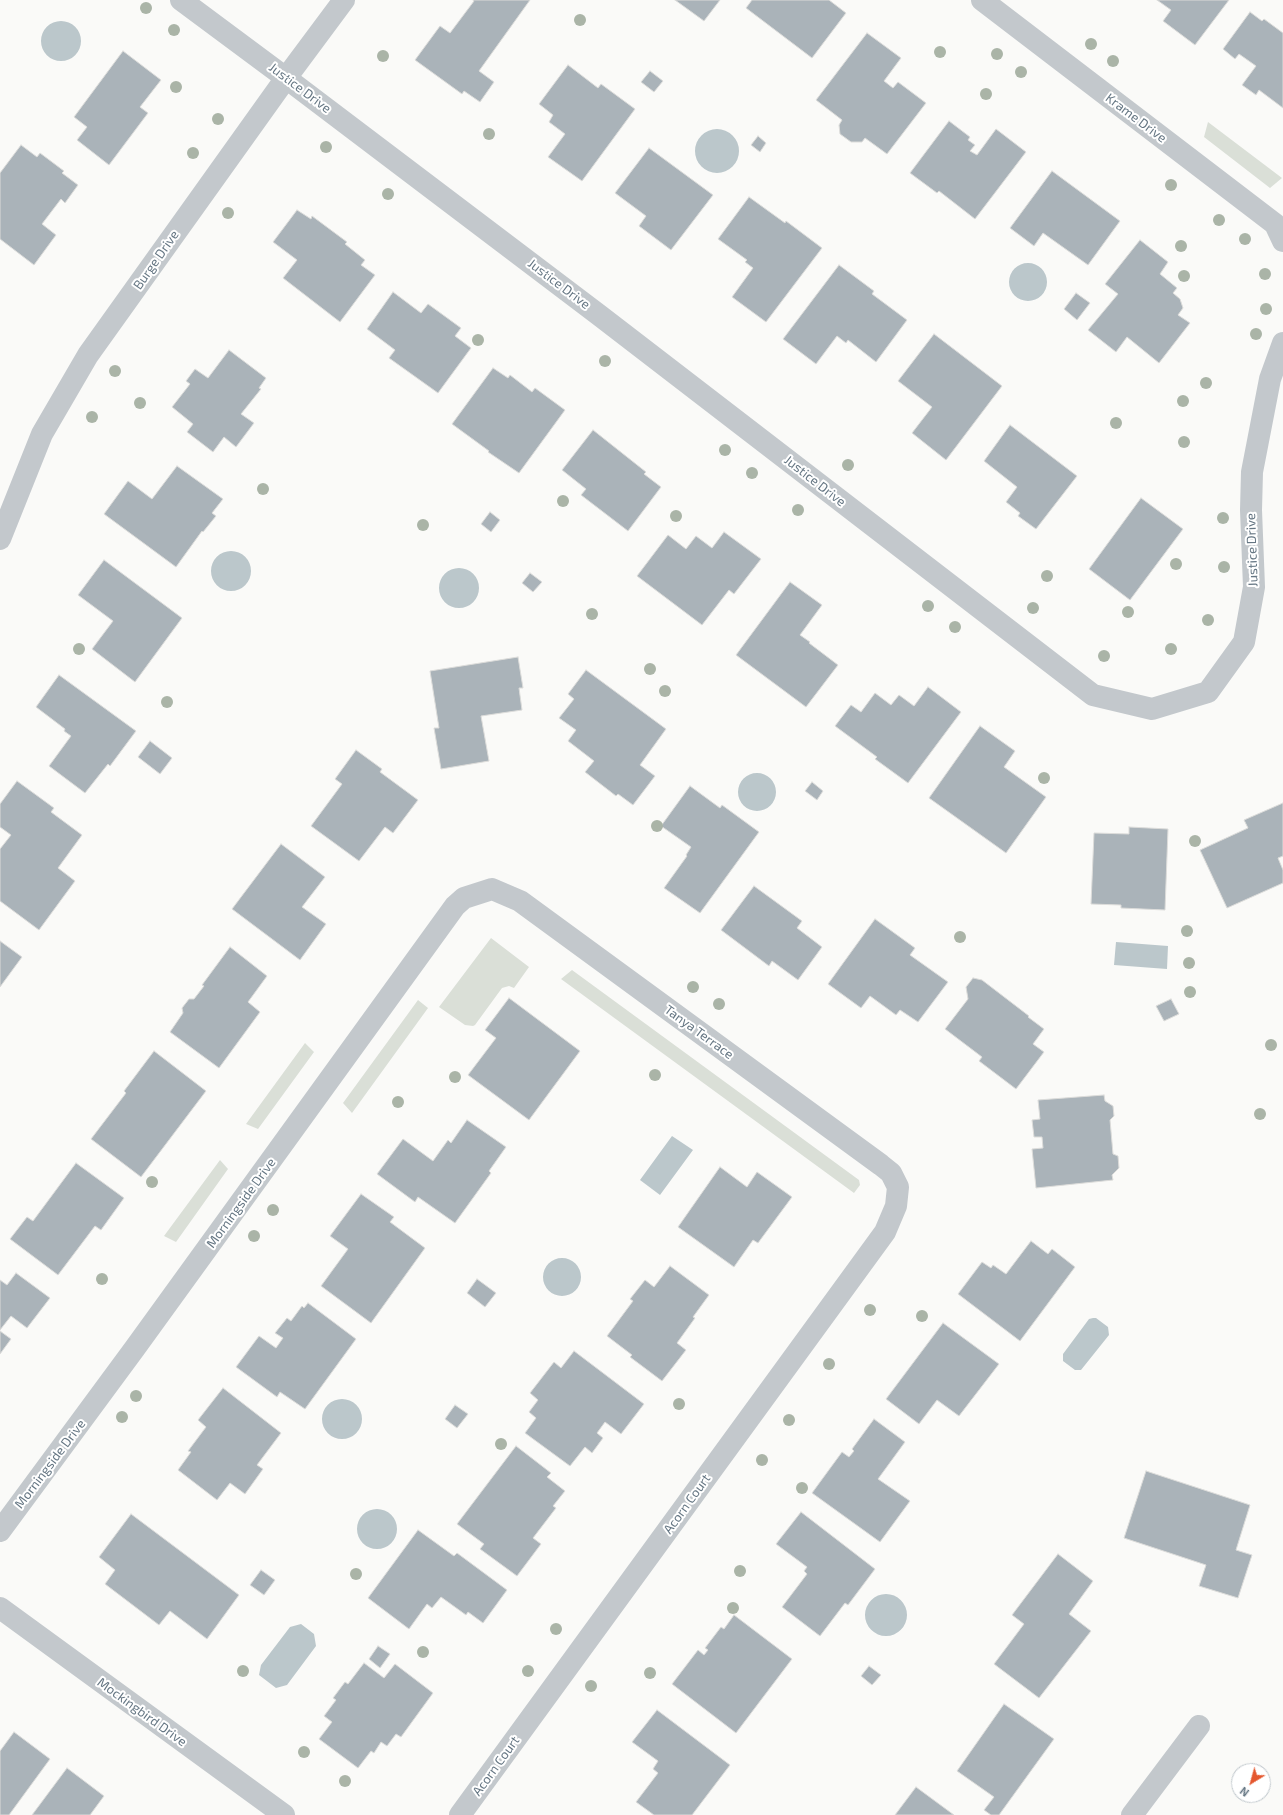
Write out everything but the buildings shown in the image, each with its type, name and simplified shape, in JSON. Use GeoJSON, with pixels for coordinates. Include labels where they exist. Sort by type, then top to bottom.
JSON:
{"type":"FeatureCollection","features":[{"type":"Feature","properties":{"kind":"street","name":"Justice Drive"},"geometry":{"type":"LineString","coordinates":[[180,0],[286,78],[599,315],[1093,695],[1152,709],[1208,692],[1244,642],[1254,587],[1251,510],[1252,472],[1270,379],[1283,343]]}},
{"type":"Feature","properties":{"kind":"street","name":"Burge Drive"},"geometry":{"type":"LineString","coordinates":[[0,539],[42,434],[88,355],[286,78],[344,0]]}},
{"type":"Feature","properties":{"kind":"street","name":"Krame Drive"},"geometry":{"type":"LineString","coordinates":[[982,0],[1275,224],[1283,241]]}},
{"type":"Feature","properties":{"kind":"street","name":"Tanya Terrace"},"geometry":{"type":"LineString","coordinates":[[492,888],[520,901],[875,1160],[891,1173],[898,1187]]}},
{"type":"Feature","properties":{"kind":"street","name":"Morningside Drive"},"geometry":{"type":"LineString","coordinates":[[0,1531],[136,1348],[454,906],[464,898],[492,888]]}},
{"type":"Feature","properties":{"kind":"street","name":"Acorn Court"},"geometry":{"type":"LineString","coordinates":[[460,1815],[885,1232],[896,1206],[898,1187]]}},
{"type":"Feature","properties":{"kind":"street","name":"Mockingbird Drive"},"geometry":{"type":"LineString","coordinates":[[0,1608],[284,1815]]}},
{"type":"Feature","properties":{"kind":"street"},"geometry":{"type":"LineString","coordinates":[[1132,1815],[1199,1726]]}},
{"type":"Feature","properties":{"kind":"shaded area"},"geometry":{"type":"Polygon","coordinates":[[[61,21],[69,23],[75,27],[79,33],[81,41],[79,49],[75,55],[69,59],[61,61],[53,59],[47,55],[43,49],[41,41],[43,33],[47,27],[53,23],[61,21]]]}},
{"type":"Feature","properties":{"kind":"shaded area"},"geometry":{"type":"Polygon","coordinates":[[[1208,122],[1282,178],[1270,188],[1204,137],[1208,122]]]}},
{"type":"Feature","properties":{"kind":"shaded area"},"geometry":{"type":"Polygon","coordinates":[[[717,129],[729,133],[735,139],[739,151],[735,163],[729,169],[717,173],[705,169],[699,163],[695,151],[699,139],[705,133],[717,129]]]}},
{"type":"Feature","properties":{"kind":"shaded area"},"geometry":{"type":"Polygon","coordinates":[[[1028,263],[1041,269],[1047,282],[1041,295],[1028,301],[1015,295],[1009,282],[1015,269],[1028,263]]]}},
{"type":"Feature","properties":{"kind":"shaded area"},"geometry":{"type":"Polygon","coordinates":[[[231,551],[239,553],[245,557],[249,563],[251,571],[249,579],[245,585],[239,589],[231,591],[223,589],[217,585],[213,579],[211,571],[213,563],[217,557],[223,553],[231,551]]]}},
{"type":"Feature","properties":{"kind":"shaded area"},"geometry":{"type":"Polygon","coordinates":[[[459,568],[467,570],[473,574],[477,580],[479,588],[477,596],[473,602],[467,606],[459,608],[451,606],[445,602],[441,596],[439,588],[441,580],[445,574],[451,570],[459,568]]]}},
{"type":"Feature","properties":{"kind":"shaded area"},"geometry":{"type":"Polygon","coordinates":[[[757,773],[767,776],[773,782],[776,792],[773,802],[767,808],[757,811],[747,808],[741,802],[738,792],[741,782],[747,776],[757,773]]]}},
{"type":"Feature","properties":{"kind":"shaded area"},"geometry":{"type":"Polygon","coordinates":[[[491,938],[529,967],[514,988],[509,986],[502,988],[475,1025],[465,1025],[439,1007],[491,938]]]}},
{"type":"Feature","properties":{"kind":"shaded area"},"geometry":{"type":"Polygon","coordinates":[[[1116,942],[1168,946],[1167,969],[1114,965],[1116,942]]]}},
{"type":"Feature","properties":{"kind":"shaded area"},"geometry":{"type":"Polygon","coordinates":[[[572,970],[859,1180],[860,1185],[854,1193],[561,979],[572,970]]]}},
{"type":"Feature","properties":{"kind":"shaded area"},"geometry":{"type":"Polygon","coordinates":[[[418,1000],[428,1008],[352,1113],[343,1103],[418,1000]]]}},
{"type":"Feature","properties":{"kind":"shaded area"},"geometry":{"type":"Polygon","coordinates":[[[305,1043],[314,1052],[258,1129],[246,1124],[305,1043]]]}},
{"type":"Feature","properties":{"kind":"shaded area"},"geometry":{"type":"Polygon","coordinates":[[[672,1136],[693,1150],[660,1195],[640,1180],[672,1136]]]}},
{"type":"Feature","properties":{"kind":"shaded area"},"geometry":{"type":"Polygon","coordinates":[[[220,1160],[228,1169],[176,1242],[164,1236],[220,1160]]]}},
{"type":"Feature","properties":{"kind":"shaded area"},"geometry":{"type":"Polygon","coordinates":[[[562,1258],[572,1261],[578,1267],[581,1277],[578,1287],[572,1293],[562,1296],[552,1293],[546,1287],[543,1277],[546,1267],[552,1261],[562,1258]]]}},
{"type":"Feature","properties":{"kind":"shaded area"},"geometry":{"type":"Polygon","coordinates":[[[1096,1318],[1108,1327],[1109,1335],[1081,1370],[1075,1370],[1063,1361],[1063,1354],[1089,1319],[1096,1318]]]}},
{"type":"Feature","properties":{"kind":"shaded area"},"geometry":{"type":"Polygon","coordinates":[[[342,1399],[350,1401],[356,1405],[360,1411],[362,1419],[360,1427],[356,1433],[350,1437],[342,1439],[334,1437],[328,1433],[324,1427],[322,1419],[324,1411],[328,1405],[334,1401],[342,1399]]]}},
{"type":"Feature","properties":{"kind":"shaded area"},"geometry":{"type":"Polygon","coordinates":[[[377,1509],[385,1511],[391,1515],[395,1521],[397,1529],[395,1537],[391,1543],[385,1547],[377,1549],[369,1547],[363,1543],[359,1537],[357,1529],[359,1521],[363,1515],[369,1511],[377,1509]]]}},
{"type":"Feature","properties":{"kind":"shaded area"},"geometry":{"type":"Polygon","coordinates":[[[886,1594],[901,1600],[907,1615],[901,1630],[886,1636],[871,1630],[865,1615],[871,1600],[886,1594]]]}},
{"type":"Feature","properties":{"kind":"shaded area"},"geometry":{"type":"Polygon","coordinates":[[[301,1624],[314,1634],[316,1646],[287,1685],[276,1688],[259,1675],[261,1665],[290,1627],[301,1624]]]}}]}
